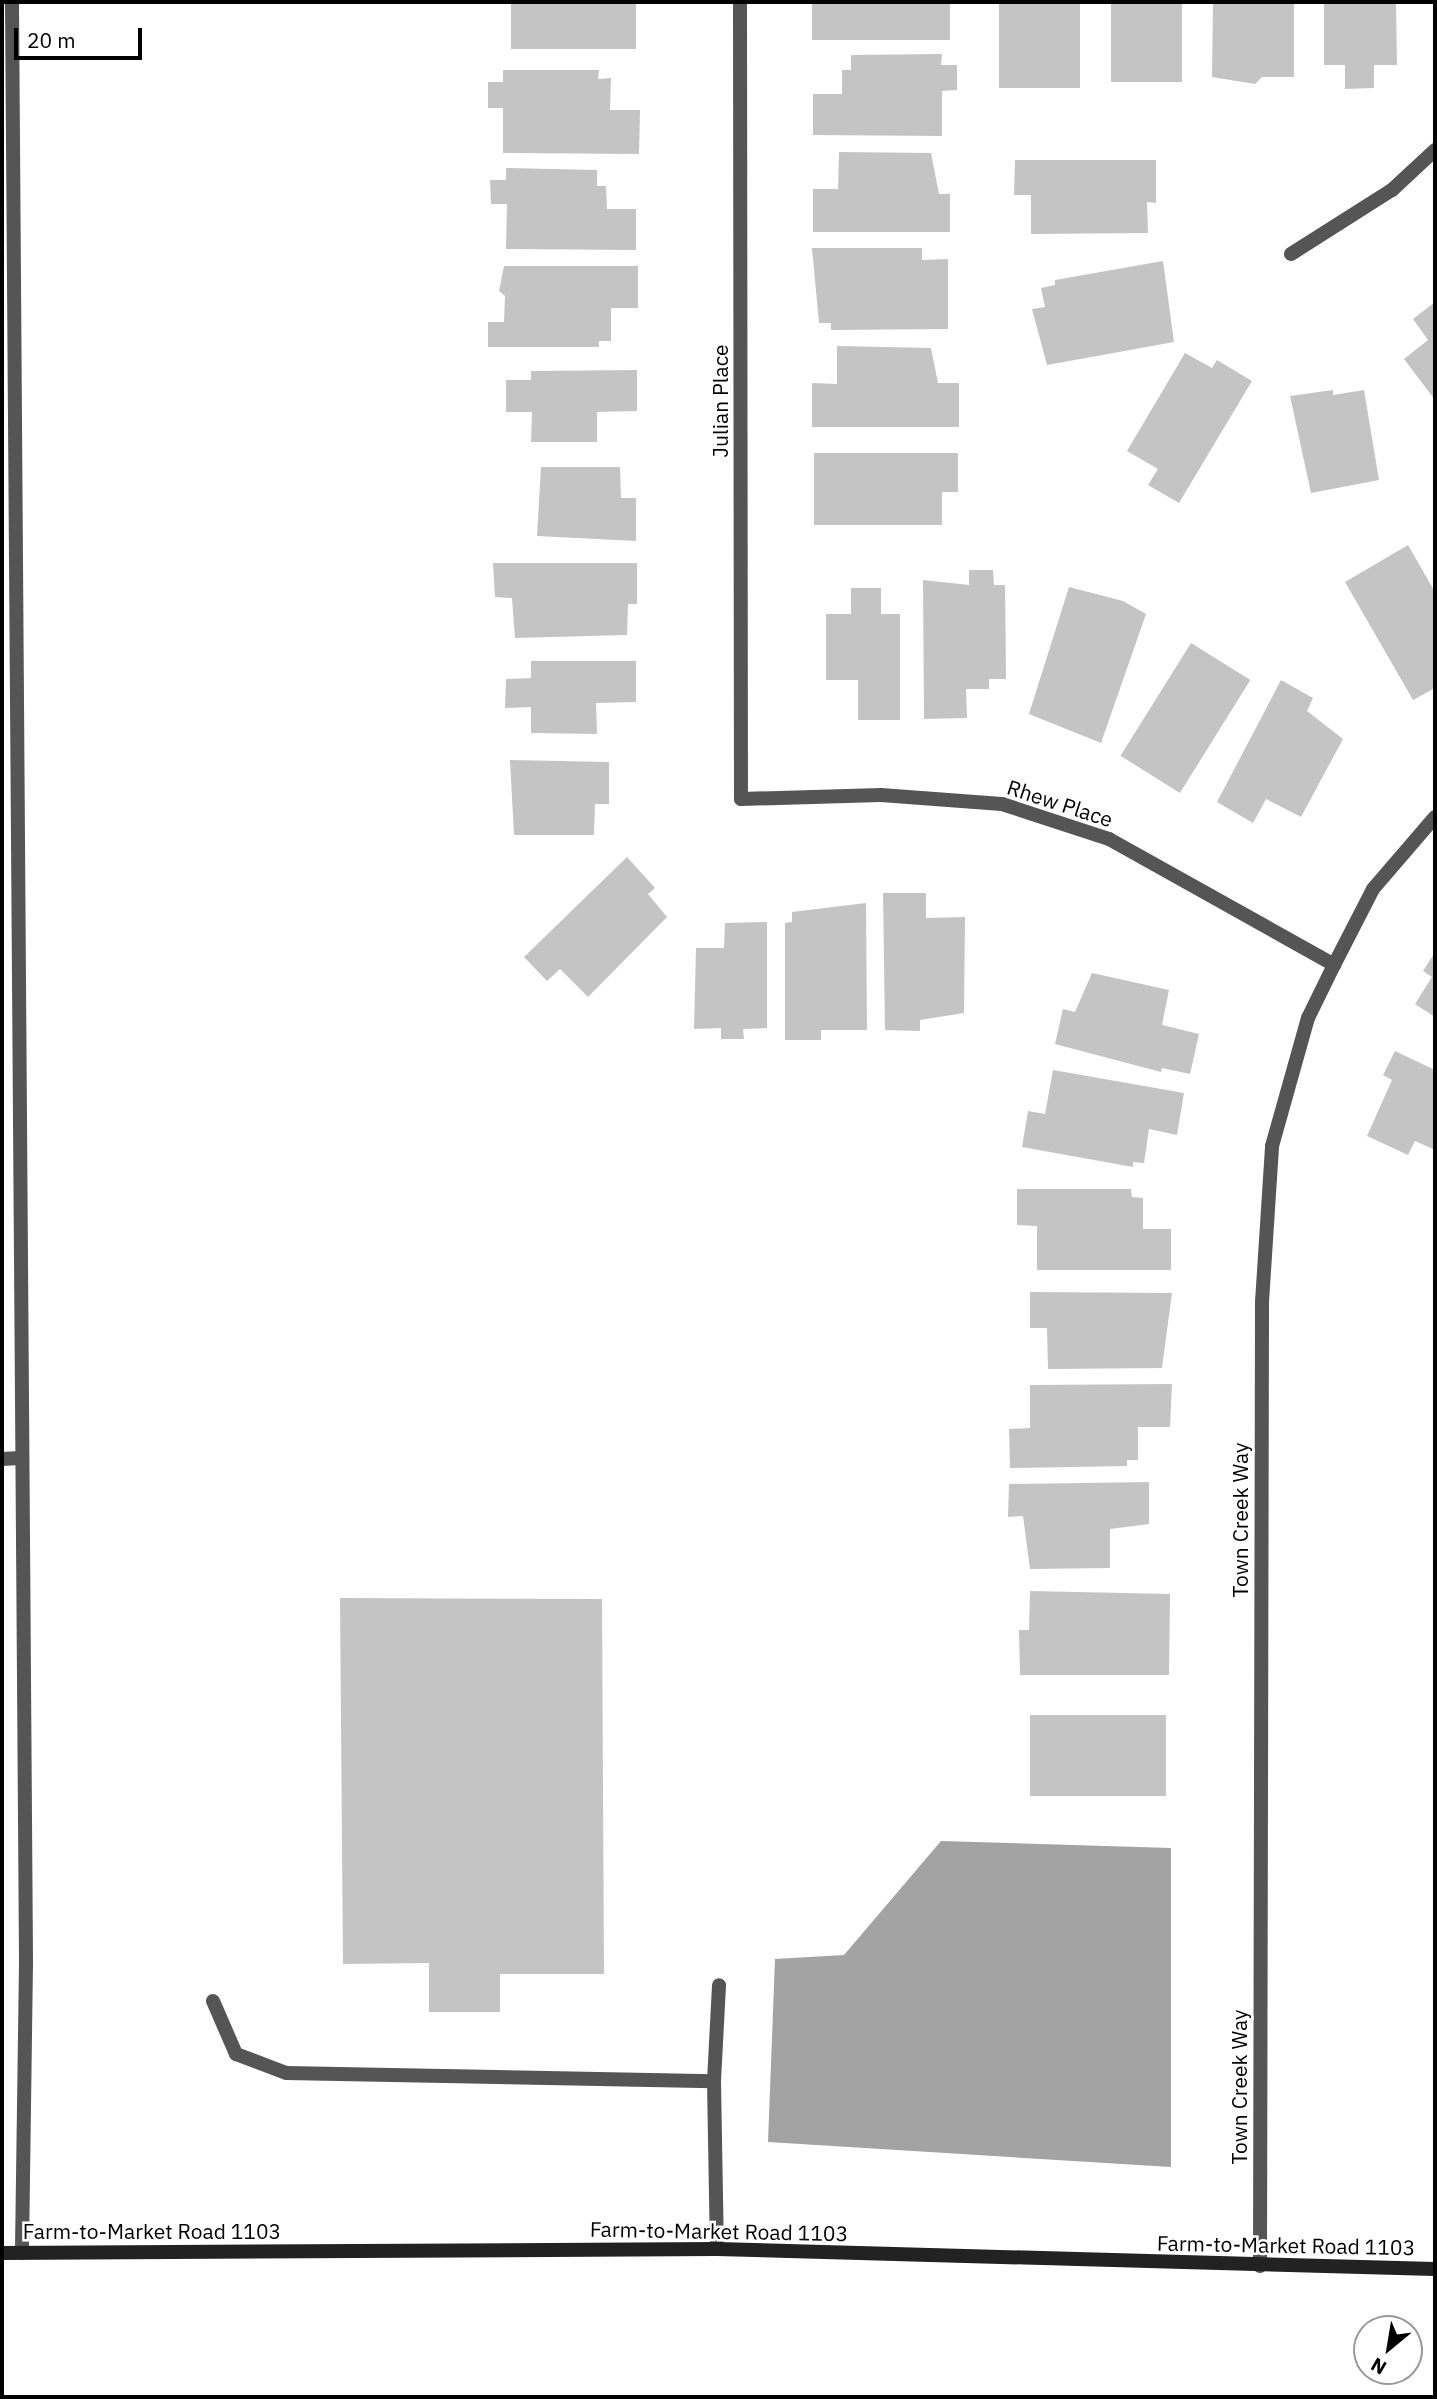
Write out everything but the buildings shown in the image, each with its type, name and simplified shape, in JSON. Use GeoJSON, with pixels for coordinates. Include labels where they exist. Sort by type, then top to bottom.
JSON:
{"type":"FeatureCollection","features":[{"type":"Feature","properties":{"kind":"main road","name":"Farm-to-Market Road 1103"},"geometry":{"type":"LineString","coordinates":[[2,2253],[717,2249],[1435,2269]]}},
{"type":"Feature","properties":{"kind":"street"},"geometry":{"type":"LineString","coordinates":[[12,2],[22,2252]]}},
{"type":"Feature","properties":{"kind":"street","name":"Julian Place"},"geometry":{"type":"LineString","coordinates":[[740,2],[741,799]]}},
{"type":"Feature","properties":{"kind":"street"},"geometry":{"type":"LineString","coordinates":[[1291,254],[1392,191],[1435,150]]}},
{"type":"Feature","properties":{"kind":"street","name":"Rhew Place"},"geometry":{"type":"LineString","coordinates":[[741,799],[881,795],[1002,804],[1109,839],[1334,965]]}},
{"type":"Feature","properties":{"kind":"street","name":"Town Creek Way"},"geometry":{"type":"LineString","coordinates":[[1260,2266],[1262,1302],[1272,1146],[1308,1018],[1334,965],[1373,889],[1435,817]]}},
{"type":"Feature","properties":{"kind":"street"},"geometry":{"type":"LineString","coordinates":[[2,1459],[20,1458]]}},
{"type":"Feature","properties":{"kind":"street"},"geometry":{"type":"LineString","coordinates":[[717,2249],[714,2081],[719,1985]]}},
{"type":"Feature","properties":{"kind":"street"},"geometry":{"type":"LineString","coordinates":[[212,2001],[236,2054],[286,2073],[714,2081]]}},
{"type":"Feature","properties":{"kind":"shaded area"},"geometry":{"type":"Polygon","coordinates":[[[941,1841],[1171,1848],[1171,2167],[768,2142],[775,1959],[844,1955],[941,1841]]]}}]}
